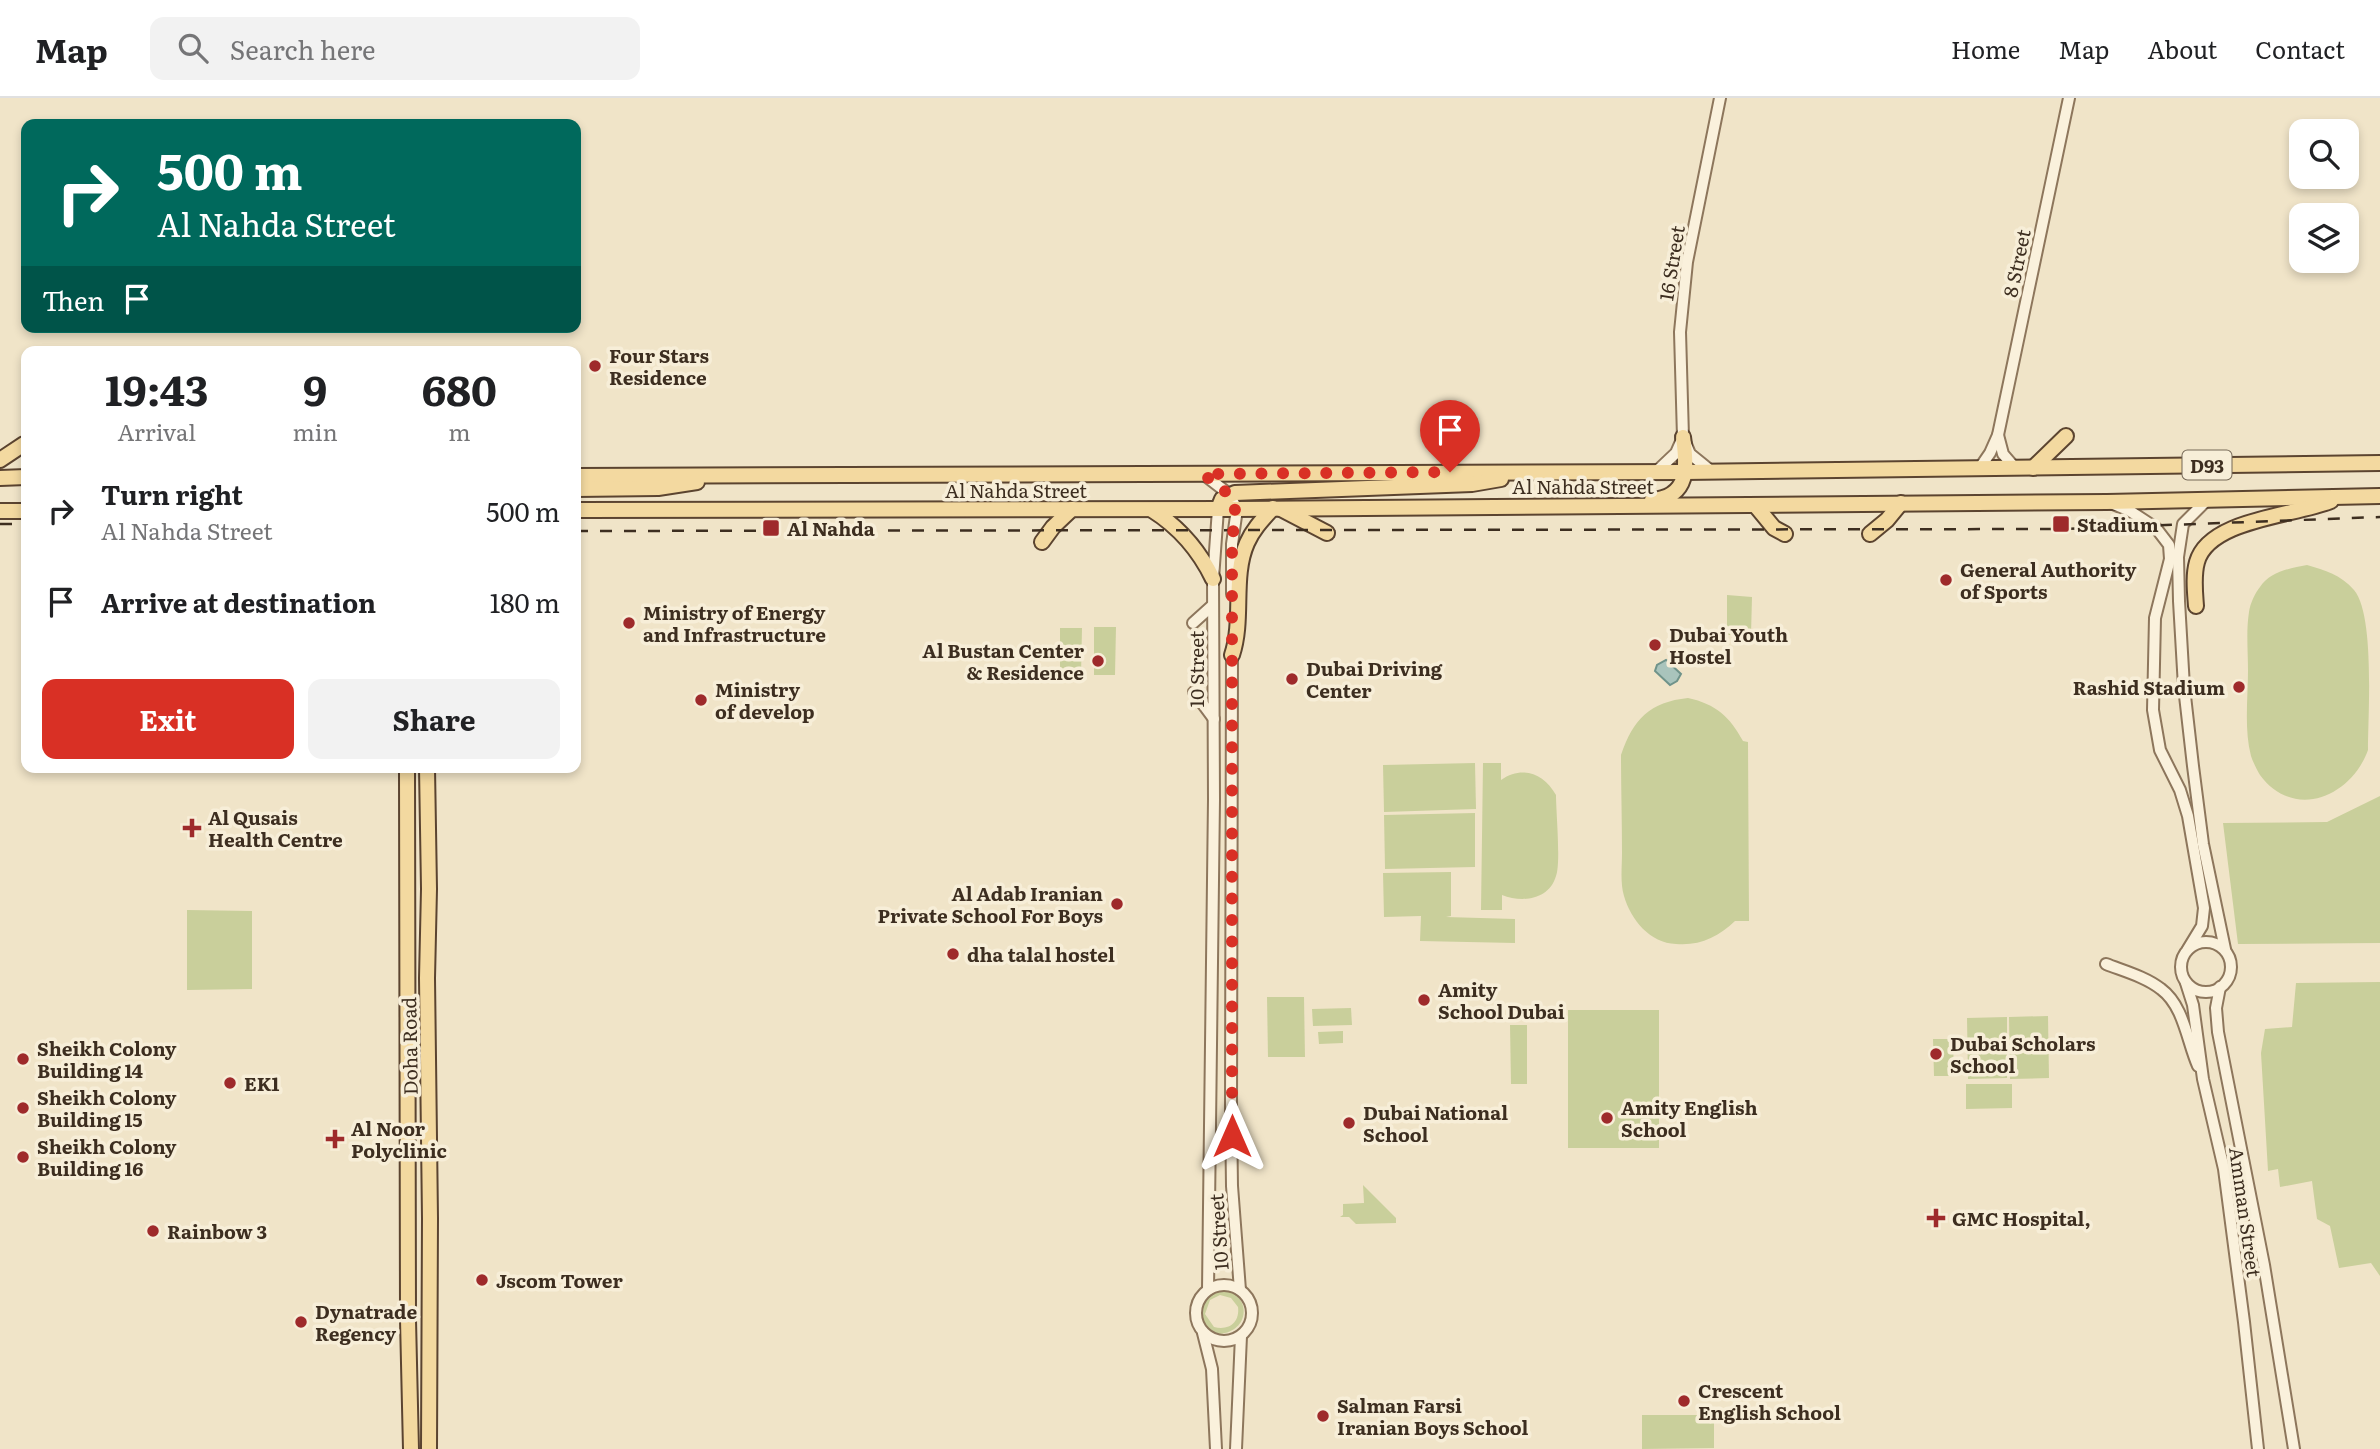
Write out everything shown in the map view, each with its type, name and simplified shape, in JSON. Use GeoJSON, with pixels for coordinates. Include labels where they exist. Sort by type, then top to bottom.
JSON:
{"type":"FeatureCollection","features":[{"type":"Feature","properties":{"kind":"main road"},"geometry":{"type":"LineString","coordinates":[[2034,468],[2066,436]]}},
{"type":"Feature","properties":{"kind":"main road"},"geometry":{"type":"LineString","coordinates":[[1483,506],[1520,500],[1662,499],[1680,486],[1685,472],[1683,437]]}},
{"type":"Feature","properties":{"kind":"main road"},"geometry":{"type":"LineString","coordinates":[[0,460],[21,445]]}},
{"type":"Feature","properties":{"kind":"main road","name":"Al Nahda Street"},"geometry":{"type":"LineString","coordinates":[[581,476],[1685,472],[2380,463]]}},
{"type":"Feature","properties":{"kind":"main road"},"geometry":{"type":"LineString","coordinates":[[1217,515],[1222,499],[1229,494],[1472,484],[1533,472]]}},
{"type":"Feature","properties":{"kind":"main road"},"geometry":{"type":"LineString","coordinates":[[581,489],[677,486],[722,476]]}},
{"type":"Feature","properties":{"kind":"main road"},"geometry":{"type":"LineString","coordinates":[[0,478],[21,477]]}},
{"type":"Feature","properties":{"kind":"main road","name":"Al Nahda Street"},"geometry":{"type":"LineString","coordinates":[[581,510],[1151,509],[1236,516],[1277,508],[2107,502],[2380,496]]}},
{"type":"Feature","properties":{"kind":"main road"},"geometry":{"type":"LineString","coordinates":[[2196,606],[2197,562],[2214,537],[2229,530],[2303,511],[2340,497]]}},
{"type":"Feature","properties":{"kind":"main road"},"geometry":{"type":"LineString","coordinates":[[1870,534],[1887,520],[1901,503]]}},
{"type":"Feature","properties":{"kind":"main road"},"geometry":{"type":"LineString","coordinates":[[1755,505],[1774,528],[1785,534]]}},
{"type":"Feature","properties":{"kind":"main road"},"geometry":{"type":"LineString","coordinates":[[1232,655],[1239,630],[1240,579],[1244,550],[1256,527],[1277,508],[1327,533]]}},
{"type":"Feature","properties":{"kind":"main road"},"geometry":{"type":"LineString","coordinates":[[1042,542],[1072,509]]}},
{"type":"Feature","properties":{"kind":"main road"},"geometry":{"type":"LineString","coordinates":[[1151,509],[1173,525],[1192,544],[1213,579]]}},
{"type":"Feature","properties":{"kind":"main road"},"geometry":{"type":"LineString","coordinates":[[0,511],[21,511]]}},
{"type":"Feature","properties":{"kind":"main road","name":"Doha Road"},"geometry":{"type":"LineString","coordinates":[[407,773],[408,1321],[411,1449]]}},
{"type":"Feature","properties":{"kind":"main road","name":"Doha Road"},"geometry":{"type":"LineString","coordinates":[[427,773],[429,1449]]}},
{"type":"Feature","properties":{"kind":"main road"},"geometry":{"type":"LineString","coordinates":[[408,891],[416,893],[421,899],[427,978]]}},
{"type":"Feature","properties":{"kind":"street","name":"16 Street"},"geometry":{"type":"LineString","coordinates":[[1683,437],[1680,313],[1687,262],[1720,98]]}},
{"type":"Feature","properties":{"kind":"street","name":"8 Street"},"geometry":{"type":"LineString","coordinates":[[1979,469],[1998,435],[2069,98]]}},
{"type":"Feature","properties":{"kind":"street"},"geometry":{"type":"LineString","coordinates":[[1998,435],[2003,454],[2016,469]]}},
{"type":"Feature","properties":{"kind":"street"},"geometry":{"type":"LineString","coordinates":[[1683,437],[1690,453],[1703,467],[1711,471]]}},
{"type":"Feature","properties":{"kind":"street"},"geometry":{"type":"LineString","coordinates":[[1657,471],[1670,460],[1683,437]]}},
{"type":"Feature","properties":{"kind":"street"},"geometry":{"type":"LineString","coordinates":[[1203,474],[1229,494],[1236,516]]}},
{"type":"Feature","properties":{"kind":"street"},"geometry":{"type":"LineString","coordinates":[[2107,502],[2130,511],[2156,528],[2169,545],[2170,559],[2155,618],[2153,710],[2160,750],[2180,790],[2188,816],[2204,908],[2202,926],[2181,964],[2182,975],[2186,983],[2202,992],[2220,987],[2228,979],[2231,967],[2205,855],[2184,687],[2179,601],[2178,557],[2183,524],[2207,499]]}},
{"type":"Feature","properties":{"kind":"street","name":"10 Street"},"geometry":{"type":"LineString","coordinates":[[1208,1290],[1212,1113],[1213,579],[1217,515]]}},
{"type":"Feature","properties":{"kind":"street","name":"10 Street"},"geometry":{"type":"LineString","coordinates":[[1236,516],[1232,544],[1232,1186],[1240,1290]]}},
{"type":"Feature","properties":{"kind":"street"},"geometry":{"type":"LineString","coordinates":[[1193,624],[1213,605]]}},
{"type":"Feature","properties":{"kind":"street"},"geometry":{"type":"LineString","coordinates":[[1194,692],[1214,719]]}},
{"type":"Feature","properties":{"kind":"street"},"geometry":{"type":"LineString","coordinates":[[2188,948],[2206,941],[2225,949]]}},
{"type":"Feature","properties":{"kind":"street"},"geometry":{"type":"LineString","coordinates":[[2106,964],[2150,982],[2168,995],[2178,1009],[2203,1079]]}},
{"type":"Feature","properties":{"kind":"street","name":"Amman Street"},"geometry":{"type":"LineString","coordinates":[[2186,983],[2195,1014],[2203,1079],[2224,1170],[2245,1322],[2258,1449]]}},
{"type":"Feature","properties":{"kind":"street","name":"Amman Street"},"geometry":{"type":"LineString","coordinates":[[2220,987],[2216,1008],[2217,1032],[2264,1265],[2294,1449]]}},
{"type":"Feature","properties":{"kind":"street"},"geometry":{"type":"LineString","coordinates":[[1203,1333],[1213,1339],[1225,1341],[1241,1336],[1248,1329],[1253,1315],[1250,1301],[1240,1290],[1220,1285],[1208,1290],[1196,1308],[1196,1318],[1203,1333],[1212,1369],[1216,1449]]}},
{"type":"Feature","properties":{"kind":"street"},"geometry":{"type":"LineString","coordinates":[[1236,1449],[1241,1336]]}},
{"type":"Feature","properties":{"kind":"green space"},"geometry":{"type":"Polygon","coordinates":[[[2307,565],[2344,580],[2361,603],[2368,642],[2369,690],[2368,750],[2360,766],[2349,780],[2335,791],[2305,800],[2289,797],[2274,789],[2260,775],[2251,756],[2247,724],[2247,634],[2250,606],[2264,582],[2281,572],[2307,565]]]}},
{"type":"Feature","properties":{"kind":"green space"},"geometry":{"type":"Polygon","coordinates":[[[1727,595],[1752,597],[1751,635],[1727,635],[1727,595]]]}},
{"type":"Feature","properties":{"kind":"green space"},"geometry":{"type":"Polygon","coordinates":[[[1094,627],[1116,627],[1115,675],[1094,675],[1094,627]]]}},
{"type":"Feature","properties":{"kind":"green space"},"geometry":{"type":"Polygon","coordinates":[[[1060,628],[1082,628],[1081,676],[1060,676],[1060,628]]]}},
{"type":"Feature","properties":{"kind":"green space"},"geometry":{"type":"Polygon","coordinates":[[[1688,698],[1707,704],[1721,713],[1743,741],[1748,742],[1749,921],[1735,921],[1722,932],[1701,942],[1676,944],[1658,939],[1643,929],[1631,913],[1624,896],[1621,755],[1631,731],[1645,714],[1663,704],[1688,698]]]}},
{"type":"Feature","properties":{"kind":"green space"},"geometry":{"type":"Polygon","coordinates":[[[1475,763],[1476,809],[1384,812],[1383,765],[1475,763]]]}},
{"type":"Feature","properties":{"kind":"green space"},"geometry":{"type":"Polygon","coordinates":[[[1483,763],[1501,763],[1501,780],[1517,773],[1539,777],[1556,795],[1556,876],[1547,890],[1534,898],[1518,899],[1502,895],[1502,910],[1481,910],[1483,763]]]}},
{"type":"Feature","properties":{"kind":"green space"},"geometry":{"type":"Polygon","coordinates":[[[2380,796],[2380,943],[2238,944],[2223,823],[2327,822],[2380,796]]]}},
{"type":"Feature","properties":{"kind":"green space"},"geometry":{"type":"Polygon","coordinates":[[[1475,813],[1475,867],[1385,869],[1384,815],[1475,813]]]}},
{"type":"Feature","properties":{"kind":"green space"},"geometry":{"type":"Polygon","coordinates":[[[1451,872],[1451,916],[1446,917],[1515,919],[1515,943],[1420,941],[1421,916],[1384,917],[1383,873],[1451,872]]]}},
{"type":"Feature","properties":{"kind":"green space"},"geometry":{"type":"Polygon","coordinates":[[[187,910],[252,911],[252,989],[187,990],[187,910]]]}},
{"type":"Feature","properties":{"kind":"green space"},"geometry":{"type":"Polygon","coordinates":[[[2380,982],[2380,1276],[2371,1263],[2339,1268],[2330,1226],[2317,1219],[2312,1181],[2280,1187],[2278,1169],[2268,1171],[2261,1053],[2265,1029],[2292,1027],[2296,983],[2380,982]]]}},
{"type":"Feature","properties":{"kind":"green space"},"geometry":{"type":"Polygon","coordinates":[[[1267,997],[1304,997],[1305,1057],[1268,1057],[1267,997]]]}},
{"type":"Feature","properties":{"kind":"green space"},"geometry":{"type":"Polygon","coordinates":[[[1351,1008],[1352,1025],[1313,1026],[1312,1009],[1351,1008]]]}},
{"type":"Feature","properties":{"kind":"green space"},"geometry":{"type":"Polygon","coordinates":[[[1568,1010],[1659,1010],[1659,1148],[1568,1148],[1568,1010]]]}},
{"type":"Feature","properties":{"kind":"green space"},"geometry":{"type":"Polygon","coordinates":[[[2048,1016],[2049,1078],[2010,1079],[2009,1017],[2048,1016]]]}},
{"type":"Feature","properties":{"kind":"green space"},"geometry":{"type":"Polygon","coordinates":[[[2007,1017],[2007,1078],[1968,1079],[1967,1018],[2007,1017]]]}},
{"type":"Feature","properties":{"kind":"green space"},"geometry":{"type":"Polygon","coordinates":[[[1510,1025],[1527,1025],[1527,1084],[1511,1084],[1510,1025]]]}},
{"type":"Feature","properties":{"kind":"green space"},"geometry":{"type":"Polygon","coordinates":[[[1343,1031],[1343,1043],[1319,1044],[1318,1032],[1343,1031]]]}},
{"type":"Feature","properties":{"kind":"green space"},"geometry":{"type":"Polygon","coordinates":[[[1933,1039],[1953,1039],[1954,1076],[1934,1076],[1933,1039]]]}},
{"type":"Feature","properties":{"kind":"green space"},"geometry":{"type":"Polygon","coordinates":[[[1966,1084],[2012,1084],[2012,1108],[1966,1109],[1966,1084]]]}},
{"type":"Feature","properties":{"kind":"green space"},"geometry":{"type":"Polygon","coordinates":[[[1363,1185],[1396,1218],[1396,1223],[1356,1224],[1349,1217],[1340,1217],[1343,1215],[1343,1204],[1364,1203],[1363,1185]]]}},
{"type":"Feature","properties":{"kind":"green space"},"geometry":{"type":"Polygon","coordinates":[[[1225,1289],[1234,1294],[1240,1300],[1244,1315],[1235,1328],[1217,1334],[1203,1323],[1200,1316],[1203,1301],[1215,1291],[1225,1289]],[[1220,1295],[1210,1300],[1205,1314],[1214,1327],[1224,1328],[1235,1321],[1238,1307],[1231,1298],[1220,1295]]]}},
{"type":"Feature","properties":{"kind":"green space"},"geometry":{"type":"Polygon","coordinates":[[[1642,1415],[1714,1415],[1714,1448],[1642,1449],[1642,1415]]]}},
{"type":"Feature","properties":{"kind":"water"},"geometry":{"type":"Polygon","coordinates":[[[1666,660],[1681,674],[1677,681],[1670,685],[1655,671],[1657,665],[1666,660]]]}},
{"type":"Feature","properties":{"kind":"railway"},"geometry":{"type":"LineString","coordinates":[[581,531],[2062,529],[2380,517]]}},
{"type":"Feature","properties":{"kind":"railway"},"geometry":{"type":"LineString","coordinates":[[0,524],[21,524]]}},
{"type":"Feature","properties":{"kind":"place","name":"Four Stars Residence"},"geometry":{"type":"Point","coordinates":[595,366]}},
{"type":"Feature","properties":{"kind":"place","name":"Stadium"},"geometry":{"type":"Point","coordinates":[2061,524]}},
{"type":"Feature","properties":{"kind":"place","name":"Al Nahda"},"geometry":{"type":"Point","coordinates":[771,528]}},
{"type":"Feature","properties":{"kind":"place","name":"General Authority of Sports"},"geometry":{"type":"Point","coordinates":[1946,580]}},
{"type":"Feature","properties":{"kind":"place","name":"Ministry of Energy and Infrastructure"},"geometry":{"type":"Point","coordinates":[629,623]}},
{"type":"Feature","properties":{"kind":"place","name":"Dubai Youth Hostel"},"geometry":{"type":"Point","coordinates":[1655,645]}},
{"type":"Feature","properties":{"kind":"place","name":"Al Bustan Center & Residence"},"geometry":{"type":"Point","coordinates":[1098,661]}},
{"type":"Feature","properties":{"kind":"place","name":"Dubai Driving Center"},"geometry":{"type":"Point","coordinates":[1292,679]}},
{"type":"Feature","properties":{"kind":"place","name":"Rashid Stadium"},"geometry":{"type":"Point","coordinates":[2239,687]}},
{"type":"Feature","properties":{"kind":"place","name":"Ministry of develop"},"geometry":{"type":"Point","coordinates":[701,700]}},
{"type":"Feature","properties":{"kind":"place","name":"Al Qusais Health Centre"},"geometry":{"type":"Point","coordinates":[192,828]}},
{"type":"Feature","properties":{"kind":"place","name":"Al Adab Iranian Private School For Boys"},"geometry":{"type":"Point","coordinates":[1117,904]}},
{"type":"Feature","properties":{"kind":"place","name":"dha talal hostel"},"geometry":{"type":"Point","coordinates":[953,954]}},
{"type":"Feature","properties":{"kind":"place","name":"Amity School Dubai"},"geometry":{"type":"Point","coordinates":[1424,1000]}},
{"type":"Feature","properties":{"kind":"place","name":"Dubai Scholars School"},"geometry":{"type":"Point","coordinates":[1936,1054]}},
{"type":"Feature","properties":{"kind":"place","name":"Sheikh Colony Building 14"},"geometry":{"type":"Point","coordinates":[23,1059]}},
{"type":"Feature","properties":{"kind":"place","name":"EK1"},"geometry":{"type":"Point","coordinates":[230,1083]}},
{"type":"Feature","properties":{"kind":"place","name":"Sheikh Colony Building 15"},"geometry":{"type":"Point","coordinates":[23,1108]}},
{"type":"Feature","properties":{"kind":"place","name":"Amity English School"},"geometry":{"type":"Point","coordinates":[1607,1118]}},
{"type":"Feature","properties":{"kind":"place","name":"Dubai National School"},"geometry":{"type":"Point","coordinates":[1349,1123]}},
{"type":"Feature","properties":{"kind":"place","name":"Al Noor Polyclinic"},"geometry":{"type":"Point","coordinates":[335,1139]}},
{"type":"Feature","properties":{"kind":"place","name":"Sheikh Colony Building 16"},"geometry":{"type":"Point","coordinates":[23,1157]}},
{"type":"Feature","properties":{"kind":"place","name":"GMC Hospital,"},"geometry":{"type":"Point","coordinates":[1936,1218]}},
{"type":"Feature","properties":{"kind":"place","name":"Rainbow 3"},"geometry":{"type":"Point","coordinates":[153,1231]}},
{"type":"Feature","properties":{"kind":"place","name":"Jscom Tower"},"geometry":{"type":"Point","coordinates":[482,1280]}},
{"type":"Feature","properties":{"kind":"place","name":"Dynatrade Regency"},"geometry":{"type":"Point","coordinates":[301,1322]}},
{"type":"Feature","properties":{"kind":"place","name":"Crescent English School"},"geometry":{"type":"Point","coordinates":[1684,1401]}},
{"type":"Feature","properties":{"kind":"place","name":"Salman Farsi Iranian Boys School"},"geometry":{"type":"Point","coordinates":[1323,1416]}},
{"type":"Feature","properties":{"kind":"route"},"geometry":{"type":"LineString","coordinates":[[1232,1136],[1232,544],[1237,509],[1229,494],[1203,474],[1450,472]]}}]}
